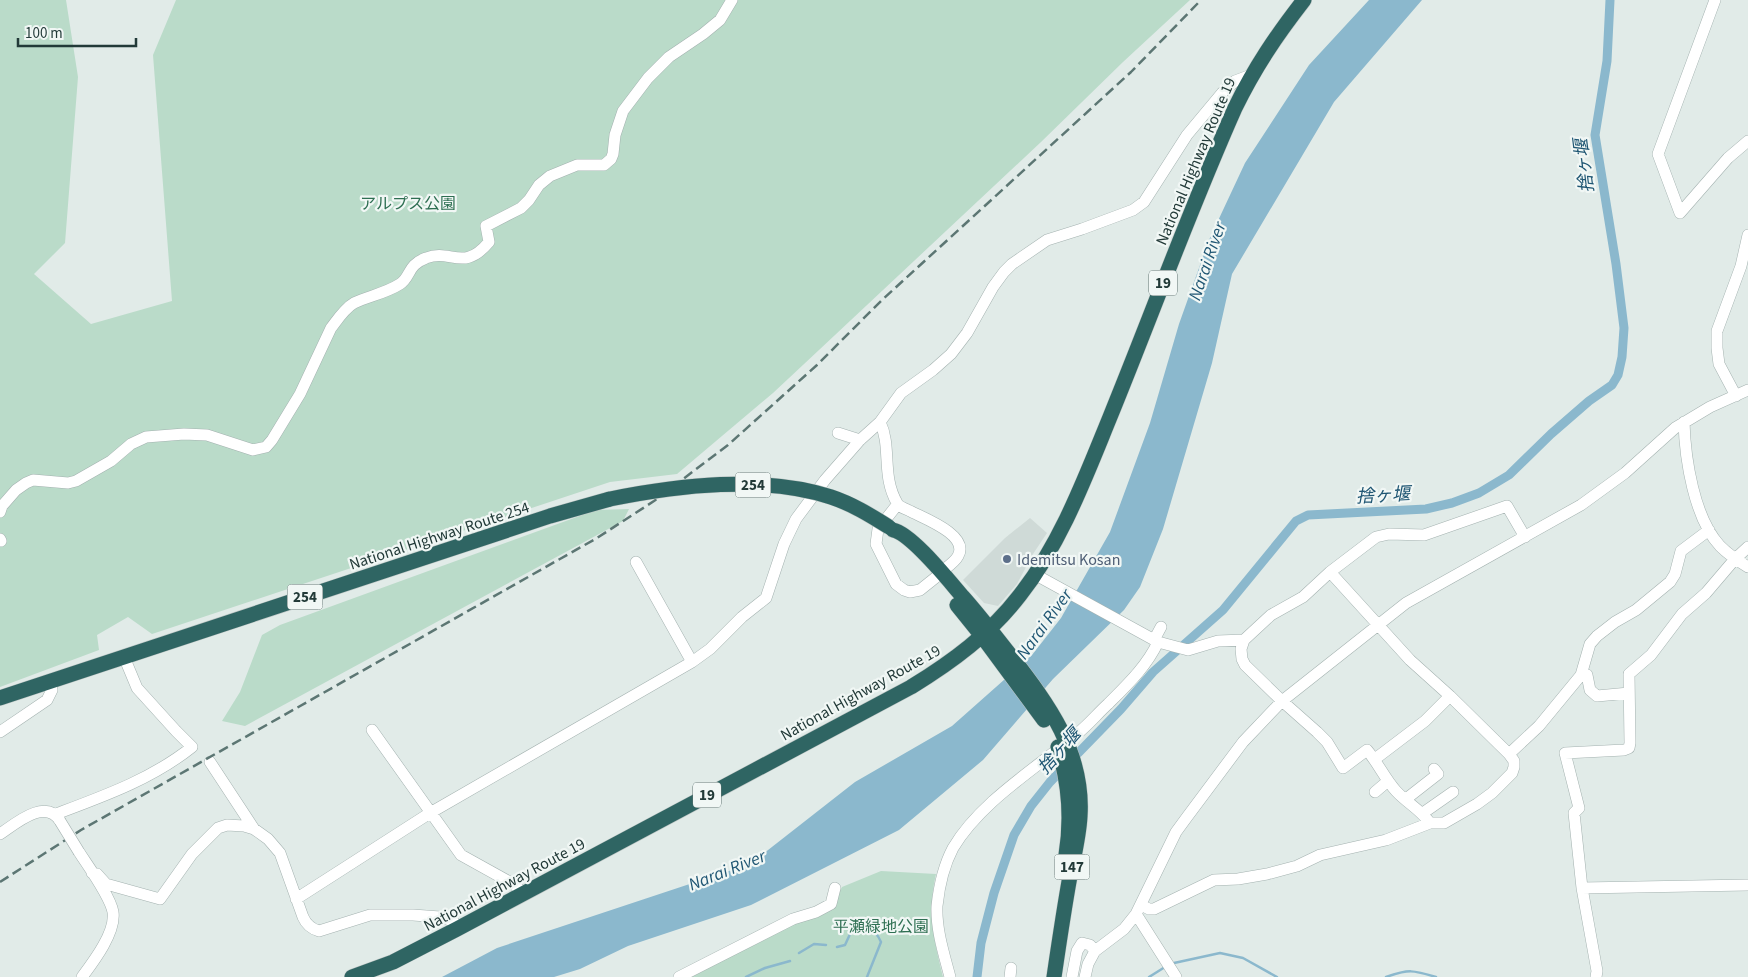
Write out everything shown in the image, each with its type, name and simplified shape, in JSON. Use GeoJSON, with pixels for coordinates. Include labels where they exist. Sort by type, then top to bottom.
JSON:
{"type":"FeatureCollection","features":[{"type":"Feature","properties":{"kind":"highway","name":"National Highway Route 19"},"geometry":{"type":"LineString","coordinates":[[352,977],[393,962],[523,894],[911,687],[990,638],[1036,575],[1060,532],[1089,467],[1225,130],[1251,75],[1268,47],[1304,0]]}},
{"type":"Feature","properties":{"kind":"highway","name":"National Highway Route 254"},"geometry":{"type":"LineString","coordinates":[[0,698],[550,516],[610,499],[662,489],[704,486],[753,485],[809,491],[831,497],[870,515],[891,529],[899,531],[918,547],[938,575],[990,638]]}},
{"type":"Feature","properties":{"kind":"highway","name":"147"},"geometry":{"type":"LineString","coordinates":[[990,638],[1034,706],[1062,744],[1080,805],[1080,826],[1054,977]]}},
{"type":"Feature","properties":{"kind":"highway","name":"147"},"geometry":{"type":"LineString","coordinates":[[1046,977],[1054,918],[1067,848],[1071,773]]}},
{"type":"Feature","properties":{"kind":"street"},"geometry":{"type":"LineString","coordinates":[[0,512],[2,506],[16,490],[26,483],[33,480],[68,483],[76,481],[111,461],[131,444],[146,437],[184,434],[207,435],[253,450],[266,447],[300,394],[331,328],[352,304],[388,290],[402,282],[416,262],[428,257],[436,255],[460,259],[472,256],[489,242],[486,226],[521,208],[530,200],[539,185],[550,176],[576,165],[604,165],[611,159],[613,154],[615,135],[623,111],[648,78],[669,58],[704,34],[720,20],[732,0]]}},
{"type":"Feature","properties":{"kind":"street"},"geometry":{"type":"LineString","coordinates":[[1715,0],[1658,154],[1680,213],[1728,158],[1748,141]]}},
{"type":"Feature","properties":{"kind":"street"},"geometry":{"type":"LineString","coordinates":[[296,899],[430,813],[692,662],[710,649],[742,617],[766,598],[784,544],[796,520],[825,480],[860,440],[880,422],[901,393],[933,370],[950,354],[967,333],[993,287],[1012,264],[1047,240],[1082,229],[1139,206],[1144,202],[1187,135],[1222,93],[1235,81],[1251,75]]}},
{"type":"Feature","properties":{"kind":"street"},"geometry":{"type":"LineString","coordinates":[[1736,396],[1719,364],[1717,331],[1740,266],[1748,235]]}},
{"type":"Feature","properties":{"kind":"street"},"geometry":{"type":"LineString","coordinates":[[1085,977],[1088,964],[1095,951],[1124,929],[1139,910],[1176,832],[1243,742],[1282,701],[1406,603],[1581,505],[1625,473],[1675,428],[1710,407],[1748,390]]}},
{"type":"Feature","properties":{"kind":"street"},"geometry":{"type":"LineString","coordinates":[[880,422],[884,430],[886,472],[897,505],[948,531],[957,540],[960,548],[958,556],[920,590],[910,592],[896,584],[876,544],[878,529],[897,505]]}},
{"type":"Feature","properties":{"kind":"street"},"geometry":{"type":"LineString","coordinates":[[1684,422],[1685,448],[1694,494],[1709,530],[1720,546],[1748,567]]}},
{"type":"Feature","properties":{"kind":"street"},"geometry":{"type":"LineString","coordinates":[[838,433],[860,440]]}},
{"type":"Feature","properties":{"kind":"street"},"geometry":{"type":"LineString","coordinates":[[1330,572],[1410,660],[1450,696],[1514,761],[1512,773],[1492,793],[1444,823],[1427,818],[1388,782],[1367,750],[1342,768],[1326,742],[1317,732],[1245,665],[1241,649],[1244,640],[1271,615],[1303,597],[1330,572],[1376,537],[1389,534],[1424,535],[1507,506],[1525,537]]}},
{"type":"Feature","properties":{"kind":"street"},"geometry":{"type":"LineString","coordinates":[[1509,754],[1539,726],[1581,674],[1590,644],[1597,636],[1615,622],[1636,610],[1670,582],[1675,574],[1681,551],[1709,530]]}},
{"type":"Feature","properties":{"kind":"street"},"geometry":{"type":"LineString","coordinates":[[1596,977],[1597,972],[1582,888],[1574,813],[1579,808],[1565,753],[1624,750],[1629,748],[1629,674],[1651,655],[1682,614],[1706,593],[1735,559],[1748,547]]}},
{"type":"Feature","properties":{"kind":"street"},"geometry":{"type":"LineString","coordinates":[[636,562],[692,662]]}},
{"type":"Feature","properties":{"kind":"street"},"geometry":{"type":"LineString","coordinates":[[1036,575],[1154,640],[1173,646],[1188,650],[1218,640],[1244,640]]}},
{"type":"Feature","properties":{"kind":"street"},"geometry":{"type":"LineString","coordinates":[[950,977],[941,944],[937,907],[944,870],[952,849],[980,814],[1062,744],[1079,732],[1131,680],[1147,662],[1154,640],[1161,628]]}},
{"type":"Feature","properties":{"kind":"street"},"geometry":{"type":"LineString","coordinates":[[58,818],[140,781],[181,756],[192,747],[137,688],[127,664]]}},
{"type":"Feature","properties":{"kind":"street"},"geometry":{"type":"LineString","coordinates":[[1581,674],[1587,675],[1590,690],[1597,696],[1629,693]]}},
{"type":"Feature","properties":{"kind":"street"},"geometry":{"type":"LineString","coordinates":[[0,732],[47,700],[52,690],[50,681]]}},
{"type":"Feature","properties":{"kind":"street"},"geometry":{"type":"LineString","coordinates":[[1375,760],[1425,721],[1450,696]]}},
{"type":"Feature","properties":{"kind":"street"},"geometry":{"type":"LineString","coordinates":[[372,730],[461,855],[519,887],[523,894]]}},
{"type":"Feature","properties":{"kind":"street"},"geometry":{"type":"LineString","coordinates":[[210,762],[254,829]]}},
{"type":"Feature","properties":{"kind":"street"},"geometry":{"type":"LineString","coordinates":[[1406,799],[1438,774],[1434,769]]}},
{"type":"Feature","properties":{"kind":"street"},"geometry":{"type":"LineString","coordinates":[[1375,792],[1388,782]]}},
{"type":"Feature","properties":{"kind":"street"},"geometry":{"type":"LineString","coordinates":[[1139,910],[1154,909],[1214,880],[1247,877],[1297,866],[1320,855],[1386,840],[1427,818],[1453,792]]}},
{"type":"Feature","properties":{"kind":"street"},"geometry":{"type":"LineString","coordinates":[[0,834],[32,813],[41,811],[58,818],[110,903],[113,913],[112,924],[98,955],[82,977]]}},
{"type":"Feature","properties":{"kind":"street"},"geometry":{"type":"LineString","coordinates":[[92,873],[97,874],[106,884],[160,899],[192,854],[218,828],[227,825],[244,826],[254,829],[268,839],[280,854],[306,922],[315,930],[319,931],[370,916],[393,914],[448,919],[454,921],[457,928]]}},
{"type":"Feature","properties":{"kind":"street"},"geometry":{"type":"LineString","coordinates":[[1582,888],[1748,885]]}},
{"type":"Feature","properties":{"kind":"street"},"geometry":{"type":"LineString","coordinates":[[679,977],[793,919],[825,908],[831,904],[835,888]]}},
{"type":"Feature","properties":{"kind":"street"},"geometry":{"type":"LineString","coordinates":[[1139,910],[1176,977]]}},
{"type":"Feature","properties":{"kind":"street"},"geometry":{"type":"LineString","coordinates":[[1072,977],[1077,951],[1082,943],[1090,945],[1095,951]]}},
{"type":"Feature","properties":{"kind":"shaded area","name":"Idemitsu Kosan"},"geometry":{"type":"Polygon","coordinates":[[[1030,518],[1047,533],[1017,584],[998,606],[984,603],[963,580],[1005,538],[1030,518]]]}},
{"type":"Feature","properties":{"kind":"green space","name":"アルプス公園"},"geometry":{"type":"Polygon","coordinates":[[[0,0],[66,0],[78,77],[65,243],[34,274],[91,324],[172,301],[153,55],[176,0],[1190,0],[773,393],[677,474],[610,482],[152,634],[128,617],[97,635],[99,650],[0,687],[0,0]]]}},
{"type":"Feature","properties":{"kind":"green space"},"geometry":{"type":"Polygon","coordinates":[[[629,509],[623,521],[245,726],[222,721],[240,692],[262,635],[280,625],[596,510],[629,509]]]}},
{"type":"Feature","properties":{"kind":"green space","name":"平瀬緑地公園"},"geometry":{"type":"Polygon","coordinates":[[[881,871],[936,874],[933,888],[932,914],[934,938],[943,977],[686,977],[796,921],[839,892],[842,887],[881,871]]]}},
{"type":"Feature","properties":{"kind":"water","name":"Narai River"},"geometry":{"type":"Polygon","coordinates":[[[1369,0],[1422,0],[1334,102],[1232,274],[1212,363],[1163,529],[1140,587],[1124,610],[1053,679],[983,760],[899,830],[751,905],[628,946],[580,969],[554,977],[442,977],[497,948],[750,864],[855,782],[952,726],[1032,655],[1061,618],[1110,532],[1150,423],[1179,324],[1209,240],[1245,163],[1309,65],[1369,0]]]}},
{"type":"Feature","properties":{"kind":"waterway","name":"捨ヶ堰"},"geometry":{"type":"LineString","coordinates":[[977,977],[981,943],[994,893],[1014,835],[1031,806],[1050,782],[1121,709],[1153,672],[1223,610],[1296,521],[1308,515],[1426,509],[1452,503],[1479,493],[1509,475],[1551,434],[1589,401],[1612,385],[1618,375],[1622,357],[1624,328],[1616,264],[1595,135],[1607,61],[1610,0]]}},
{"type":"Feature","properties":{"kind":"waterway"},"geometry":{"type":"LineString","coordinates":[[837,947],[845,945],[851,932],[861,929],[872,930],[881,942],[867,977]]}},
{"type":"Feature","properties":{"kind":"waterway"},"geometry":{"type":"LineString","coordinates":[[799,953],[814,944],[826,945]]}},
{"type":"Feature","properties":{"kind":"waterway"},"geometry":{"type":"LineString","coordinates":[[1174,963],[1220,953],[1243,958],[1277,977]]}},
{"type":"Feature","properties":{"kind":"waterway"},"geometry":{"type":"LineString","coordinates":[[746,977],[765,968],[790,961]]}},
{"type":"Feature","properties":{"kind":"waterway"},"geometry":{"type":"LineString","coordinates":[[1149,977],[1165,967]]}},
{"type":"Feature","properties":{"kind":"waterway"},"geometry":{"type":"LineString","coordinates":[[1386,977],[1411,971],[1436,977]]}},
{"type":"Feature","properties":{"kind":"railway"},"geometry":{"type":"LineString","coordinates":[[0,882],[81,830],[597,538],[654,501],[728,445],[817,365],[882,300],[1131,72],[1201,0]]}},
{"type":"Feature","properties":{"kind":"place","name":"Idemitsu Kosan"},"geometry":{"type":"Point","coordinates":[1007,559]}}]}
